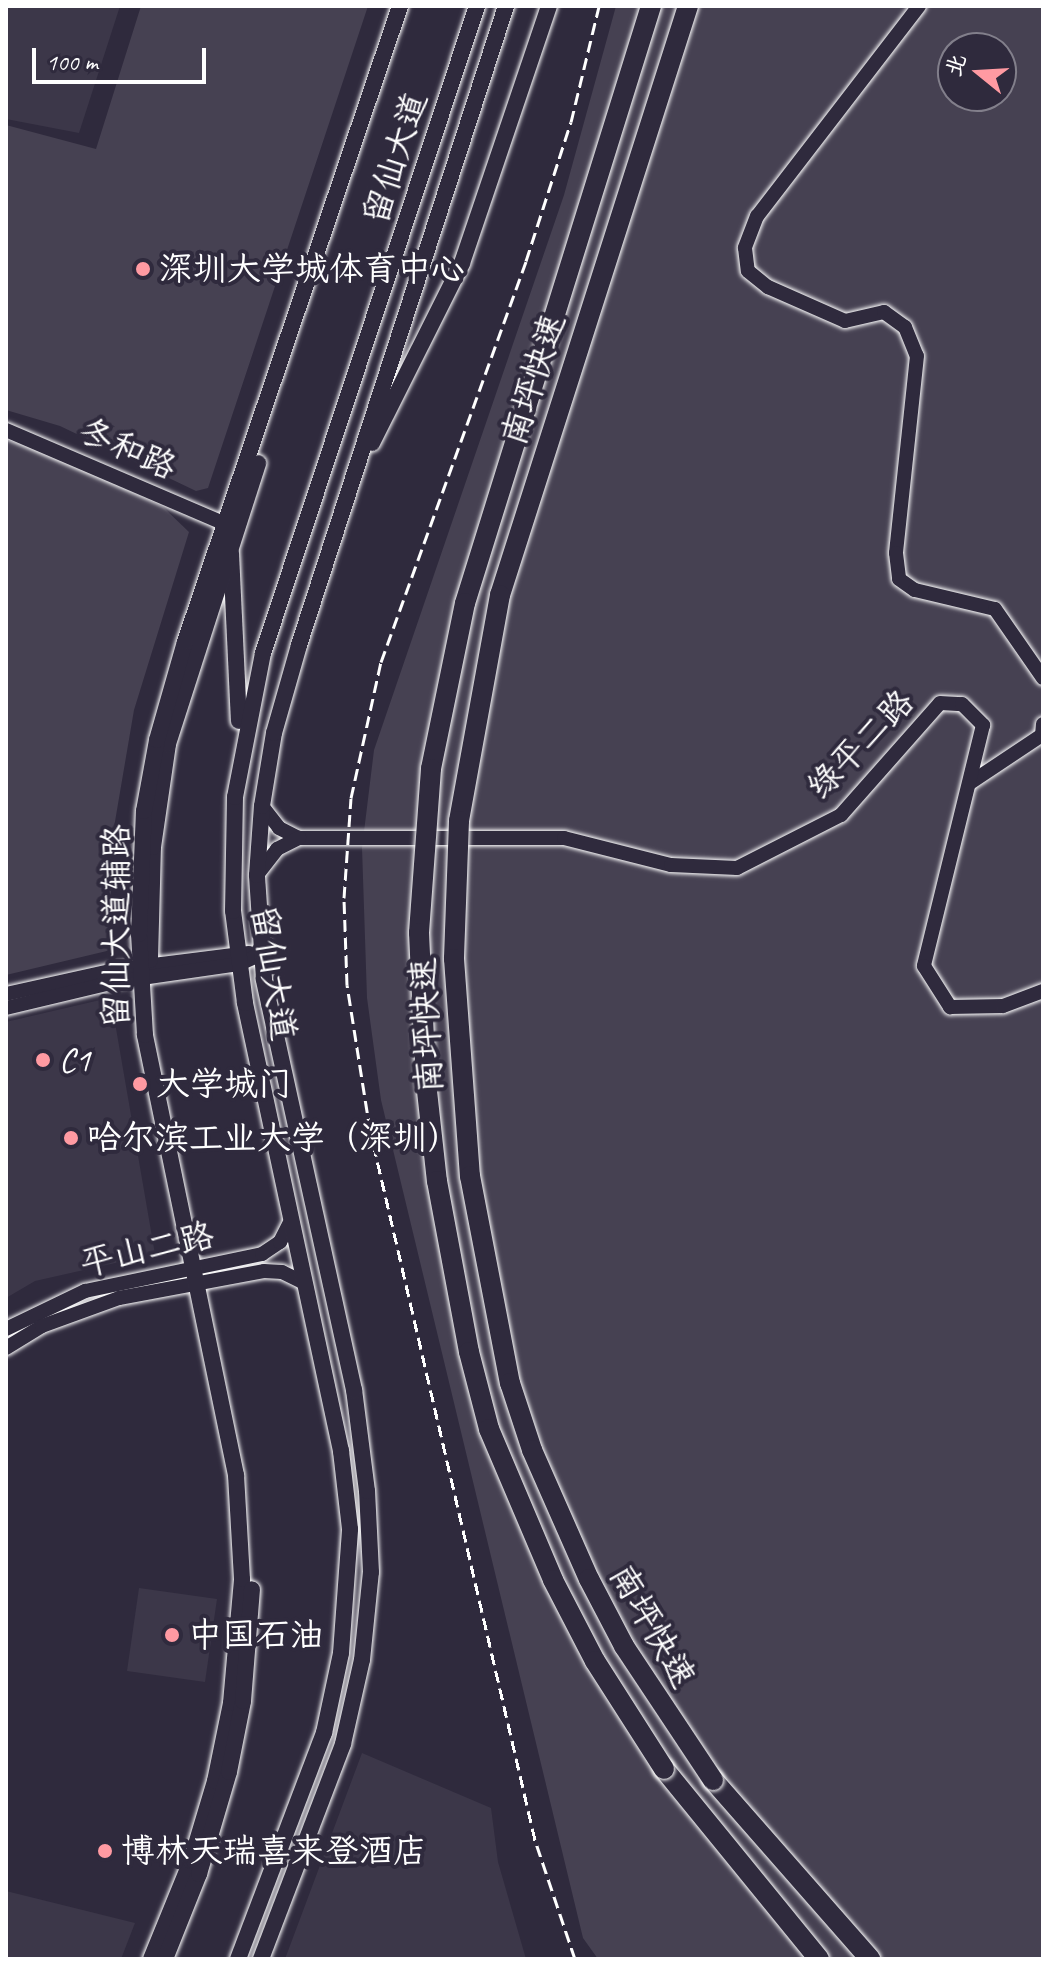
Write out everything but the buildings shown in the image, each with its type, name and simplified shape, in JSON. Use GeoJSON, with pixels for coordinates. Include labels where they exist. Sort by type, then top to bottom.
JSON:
{"type":"FeatureCollection","features":[{"type":"Feature","properties":{"kind":"highway","name":"南坪快速"},"geometry":{"type":"LineString","coordinates":[[651,6],[465,603],[431,769],[419,933],[426,1082],[437,1181],[469,1352],[489,1429],[553,1580],[595,1661],[664,1769],[819,1959]]}},
{"type":"Feature","properties":{"kind":"highway","name":"南坪快速"},"geometry":{"type":"LineString","coordinates":[[688,6],[500,595],[459,821],[454,959],[470,1176],[510,1383],[532,1450],[589,1579],[624,1646],[713,1780],[870,1959]]}},
{"type":"Feature","properties":{"kind":"main road","name":"留仙大道辅路"},"geometry":{"type":"LineString","coordinates":[[165,1959],[199,1874],[226,1785],[243,1701],[251,1620],[247,1483],[202,1275],[147,1049],[141,844],[150,776],[175,673],[400,6]]}},
{"type":"Feature","properties":{"kind":"main road","name":"留仙大道辅路"},"geometry":{"type":"LineString","coordinates":[[145,972],[153,847],[164,765],[230,544],[411,6]]}},
{"type":"Feature","properties":{"kind":"main road","name":"留仙大道"},"geometry":{"type":"LineString","coordinates":[[238,1959],[313,1772],[334,1694],[347,1607],[347,1493],[239,958],[231,874],[240,756],[263,653],[477,6]]}},
{"type":"Feature","properties":{"kind":"main road","name":"留仙大道"},"geometry":{"type":"LineString","coordinates":[[261,1959],[343,1744],[362,1660],[371,1572],[367,1491],[354,1390],[261,954],[257,875],[262,806],[285,691],[506,6]]}},
{"type":"Feature","properties":{"kind":"main road"},"geometry":{"type":"LineString","coordinates":[[344,503],[462,263],[549,6]]}},
{"type":"Feature","properties":{"kind":"main road"},"geometry":{"type":"LineString","coordinates":[[225,524],[230,544],[240,756]]}},
{"type":"Feature","properties":{"kind":"main road","name":"留仙大道辅路"},"geometry":{"type":"LineString","coordinates":[[151,1959],[191,1861],[215,1781],[231,1703],[240,1624],[236,1475],[202,1275]]}},
{"type":"Feature","properties":{"kind":"street"},"geometry":{"type":"LineString","coordinates":[[919,6],[757,216],[745,248],[748,271],[768,287],[845,321],[884,312],[905,327],[917,356],[896,553],[899,579],[915,590],[995,609],[1043,678]]}},
{"type":"Feature","properties":{"kind":"street","name":"冬和路"},"geometry":{"type":"LineString","coordinates":[[6,430],[225,524]]}},
{"type":"Feature","properties":{"kind":"street","name":"绿平二路"},"geometry":{"type":"LineString","coordinates":[[299,838],[564,838],[671,865],[737,868],[841,815],[940,703],[962,704],[983,725],[924,966],[950,1007],[1003,1006],[1043,991]]}},
{"type":"Feature","properties":{"kind":"street"},"geometry":{"type":"LineString","coordinates":[[970,783],[1042,735],[1043,724]]}},
{"type":"Feature","properties":{"kind":"street"},"geometry":{"type":"LineString","coordinates":[[262,806],[279,828],[299,838]]}},
{"type":"Feature","properties":{"kind":"street"},"geometry":{"type":"LineString","coordinates":[[257,875],[277,849],[299,838]]}},
{"type":"Feature","properties":{"kind":"street"},"geometry":{"type":"LineString","coordinates":[[6,994],[261,954]]}},
{"type":"Feature","properties":{"kind":"street"},"geometry":{"type":"LineString","coordinates":[[6,1008],[145,972]]}},
{"type":"Feature","properties":{"kind":"street","name":"平山二路"},"geometry":{"type":"LineString","coordinates":[[6,1348],[93,1305],[202,1275],[272,1250],[291,1220]]}},
{"type":"Feature","properties":{"kind":"street","name":"平山二路"},"geometry":{"type":"LineString","coordinates":[[6,1329],[85,1291],[202,1275],[274,1271],[305,1283]]}},
{"type":"Feature","properties":{"kind":"shaded area"},"geometry":{"type":"Polygon","coordinates":[[[6,6],[120,6],[79,133],[6,119],[6,6]]]}},
{"type":"Feature","properties":{"kind":"shaded area","name":"深圳大学城体育中心"},"geometry":{"type":"Polygon","coordinates":[[[141,6],[368,6],[208,488],[196,491],[60,426],[6,410],[6,125],[96,149],[141,6]]]}},
{"type":"Feature","properties":{"kind":"shaded area"},"geometry":{"type":"Polygon","coordinates":[[[616,6],[1043,6],[1043,1959],[598,1959],[583,1938],[381,1100],[367,998],[362,848],[374,750],[564,195],[616,6]]]}},
{"type":"Feature","properties":{"kind":"shaded area"},"geometry":{"type":"Polygon","coordinates":[[[6,440],[49,453],[163,507],[189,532],[134,710],[111,845],[111,950],[6,975],[6,440]]]}},
{"type":"Feature","properties":{"kind":"shaded area","name":"哈尔滨工业大学（深圳）"},"geometry":{"type":"Polygon","coordinates":[[[100,1000],[113,1011],[155,1254],[35,1281],[6,1298],[6,1022],[100,1000]]]}},
{"type":"Feature","properties":{"kind":"shaded area","name":"中国石油"},"geometry":{"type":"Polygon","coordinates":[[[139,1588],[217,1599],[205,1682],[127,1671],[139,1588]]]}},
{"type":"Feature","properties":{"kind":"shaded area"},"geometry":{"type":"Polygon","coordinates":[[[362,1753],[491,1808],[498,1862],[526,1959],[285,1959],[362,1753]]]}},
{"type":"Feature","properties":{"kind":"shaded area"},"geometry":{"type":"Polygon","coordinates":[[[6,1891],[135,1923],[121,1959],[6,1959],[6,1891]]]}},
{"type":"Feature","properties":{"kind":"railway"},"geometry":{"type":"LineString","coordinates":[[575,1959],[535,1840],[370,1130],[347,985],[344,898],[351,798],[381,662],[526,261],[571,122],[599,6]]}},
{"type":"Feature","properties":{"kind":"place","name":"深圳大学城体育中心"},"geometry":{"type":"Point","coordinates":[143,269]}},
{"type":"Feature","properties":{"kind":"place","name":"C1"},"geometry":{"type":"Point","coordinates":[43,1060]}},
{"type":"Feature","properties":{"kind":"place","name":"大学城门"},"geometry":{"type":"Point","coordinates":[140,1084]}},
{"type":"Feature","properties":{"kind":"place","name":"哈尔滨工业大学（深圳）"},"geometry":{"type":"Point","coordinates":[71,1138]}},
{"type":"Feature","properties":{"kind":"place","name":"中国石油"},"geometry":{"type":"Point","coordinates":[172,1635]}},
{"type":"Feature","properties":{"kind":"place","name":"博林天瑞喜来登酒店"},"geometry":{"type":"Point","coordinates":[105,1851]}}]}
